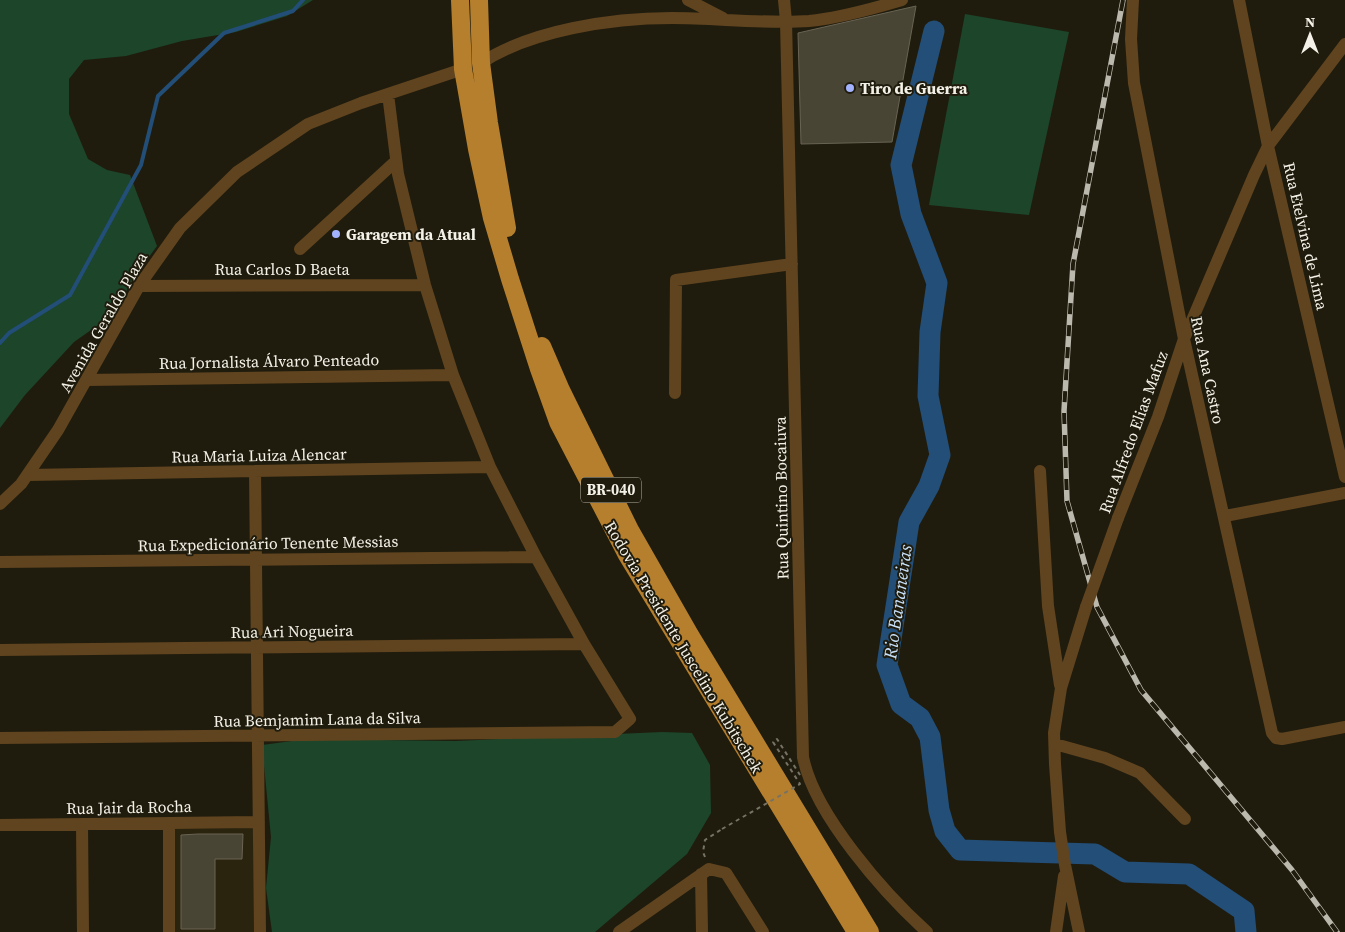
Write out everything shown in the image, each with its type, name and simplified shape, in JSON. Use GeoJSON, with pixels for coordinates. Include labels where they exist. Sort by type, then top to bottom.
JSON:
{"type":"FeatureCollection","features":[{"type":"Feature","properties":{"kind":"highway","name":"Rodovia Presidente Juscelino Kubitschek"},"geometry":{"type":"LineString","coordinates":[[460,0],[463,69],[477,149],[492,218],[530,342],[558,422],[627,555],[856,932]]}},
{"type":"Feature","properties":{"kind":"highway","name":"Rodovia Presidente Juscelino Kubitschek"},"geometry":{"type":"LineString","coordinates":[[479,0],[481,63],[503,213],[524,293],[541,343],[561,390],[630,530],[690,635],[870,932]]}},
{"type":"Feature","properties":{"kind":"street"},"geometry":{"type":"LineString","coordinates":[[688,0],[725,20]]}},
{"type":"Feature","properties":{"kind":"street","name":"Rua Quintino Bocaiuva"},"geometry":{"type":"LineString","coordinates":[[784,0],[803,757],[805,769],[832,821],[872,875],[905,912],[927,932]]}},
{"type":"Feature","properties":{"kind":"street"},"geometry":{"type":"LineString","coordinates":[[481,63],[497,52],[513,45],[554,33],[604,22],[670,18],[810,21],[839,16],[902,0]]}},
{"type":"Feature","properties":{"kind":"street","name":"Rua Ana Castro"},"geometry":{"type":"LineString","coordinates":[[1133,0],[1134,83],[1184,339],[1272,733],[1276,738],[1282,739],[1345,727]]}},
{"type":"Feature","properties":{"kind":"street","name":"Rua Etelvina de Lima"},"geometry":{"type":"LineString","coordinates":[[1239,0],[1268,146],[1345,478]]}},
{"type":"Feature","properties":{"kind":"street","name":"Rua Alfredo Elias Mafuz"},"geometry":{"type":"LineString","coordinates":[[1079,932],[1060,832],[1054,733],[1061,688],[1086,607],[1158,416],[1184,339],[1254,175],[1268,146],[1345,44]]}},
{"type":"Feature","properties":{"kind":"street","name":"Avenida Geraldo Plaza"},"geometry":{"type":"LineString","coordinates":[[0,504],[21,484],[58,430],[139,286],[180,228],[237,172],[308,124],[388,94],[463,69]]}},
{"type":"Feature","properties":{"kind":"street"},"geometry":{"type":"LineString","coordinates":[[388,94],[398,174],[425,285],[453,374],[490,468],[584,644]]}},
{"type":"Feature","properties":{"kind":"street"},"geometry":{"type":"LineString","coordinates":[[300,249],[396,161]]}},
{"type":"Feature","properties":{"kind":"street"},"geometry":{"type":"LineString","coordinates":[[676,393],[676,280],[792,264]]}},
{"type":"Feature","properties":{"kind":"street","name":"Rua Carlos D Baeta"},"geometry":{"type":"LineString","coordinates":[[139,286],[425,285]]}},
{"type":"Feature","properties":{"kind":"street","name":"Rua Jornalista Álvaro Penteado"},"geometry":{"type":"LineString","coordinates":[[86,380],[453,374]]}},
{"type":"Feature","properties":{"kind":"street","name":"Rua Maria Luiza Alencar"},"geometry":{"type":"LineString","coordinates":[[28,475],[490,468]]}},
{"type":"Feature","properties":{"kind":"street"},"geometry":{"type":"LineString","coordinates":[[255,471],[260,932]]}},
{"type":"Feature","properties":{"kind":"street"},"geometry":{"type":"LineString","coordinates":[[1040,471],[1048,606],[1061,688]]}},
{"type":"Feature","properties":{"kind":"street"},"geometry":{"type":"LineString","coordinates":[[1225,516],[1345,493]]}},
{"type":"Feature","properties":{"kind":"street","name":"Rua Expedicionário Tenente Messias"},"geometry":{"type":"LineString","coordinates":[[0,562],[536,557]]}},
{"type":"Feature","properties":{"kind":"street","name":"Rua Ari Nogueira"},"geometry":{"type":"LineString","coordinates":[[0,650],[584,644]]}},
{"type":"Feature","properties":{"kind":"street","name":"Rua Bemjamim Lana da Silva"},"geometry":{"type":"LineString","coordinates":[[0,738],[615,732],[630,719],[584,644]]}},
{"type":"Feature","properties":{"kind":"street"},"geometry":{"type":"LineString","coordinates":[[1054,744],[1105,758],[1140,773],[1185,819]]}},
{"type":"Feature","properties":{"kind":"street","name":"Rua Jair da Rocha"},"geometry":{"type":"LineString","coordinates":[[0,825],[259,822]]}},
{"type":"Feature","properties":{"kind":"street"},"geometry":{"type":"LineString","coordinates":[[169,823],[169,932]]}},
{"type":"Feature","properties":{"kind":"street"},"geometry":{"type":"LineString","coordinates":[[82,824],[83,932]]}},
{"type":"Feature","properties":{"kind":"street","name":"Rua Alfredo Elias Mafuz"},"geometry":{"type":"LineString","coordinates":[[1056,932],[1065,865]]}},
{"type":"Feature","properties":{"kind":"street"},"geometry":{"type":"LineString","coordinates":[[702,932],[705,871]]}},
{"type":"Feature","properties":{"kind":"street"},"geometry":{"type":"LineString","coordinates":[[619,932],[705,871],[726,873],[763,932]]}},
{"type":"Feature","properties":{"kind":"path"},"geometry":{"type":"LineString","coordinates":[[705,871],[703,852],[705,840],[800,784],[773,742],[776,739],[800,775]]}},
{"type":"Feature","properties":{"kind":"shaded area"},"geometry":{"type":"Polygon","coordinates":[[[253,828],[255,932],[175,932],[172,829],[253,828]]]}},
{"type":"Feature","properties":{"kind":"green space"},"geometry":{"type":"Polygon","coordinates":[[[0,0],[313,0],[287,16],[236,32],[182,41],[126,56],[84,60],[69,79],[69,114],[88,159],[107,170],[130,175],[157,246],[138,272],[111,316],[74,342],[25,395],[0,428],[0,0]]]}},
{"type":"Feature","properties":{"kind":"green space"},"geometry":{"type":"Polygon","coordinates":[[[965,14],[1069,32],[1029,215],[929,205],[965,14]]]}},
{"type":"Feature","properties":{"kind":"green space"},"geometry":{"type":"Polygon","coordinates":[[[662,732],[692,733],[710,765],[711,813],[687,854],[595,932],[272,932],[266,888],[271,837],[262,745],[307,739],[455,741],[662,732]]]}},
{"type":"Feature","properties":{"kind":"building","name":"Tiro de Guerra"},"geometry":{"type":"Polygon","coordinates":[[[916,6],[892,142],[801,144],[798,33],[916,6]]]}},
{"type":"Feature","properties":{"kind":"building"},"geometry":{"type":"Polygon","coordinates":[[[243,834],[242,859],[215,859],[215,929],[181,929],[181,835],[243,834]]]}},
{"type":"Feature","properties":{"kind":"waterway"},"geometry":{"type":"LineString","coordinates":[[0,343],[9,333],[70,295],[141,165],[158,96],[224,33],[293,11],[303,0]]}},
{"type":"Feature","properties":{"kind":"waterway","name":"Rio Bananeiras"},"geometry":{"type":"LineString","coordinates":[[934,31],[901,165],[911,214],[937,283],[930,332],[928,396],[940,455],[929,486],[909,522],[887,665],[901,704],[920,718],[930,737],[939,810],[945,831],[960,850],[1095,854],[1125,872],[1189,874],[1244,911],[1246,932]]}},
{"type":"Feature","properties":{"kind":"railway"},"geometry":{"type":"LineString","coordinates":[[1123,0],[1073,264],[1064,411],[1067,501],[1097,607],[1141,690],[1292,870],[1337,932]]}},
{"type":"Feature","properties":{"kind":"place","name":"Tiro de Guerra"},"geometry":{"type":"Point","coordinates":[850,88]}},
{"type":"Feature","properties":{"kind":"place","name":"Garagem da Atual"},"geometry":{"type":"Point","coordinates":[336,234]}}]}
